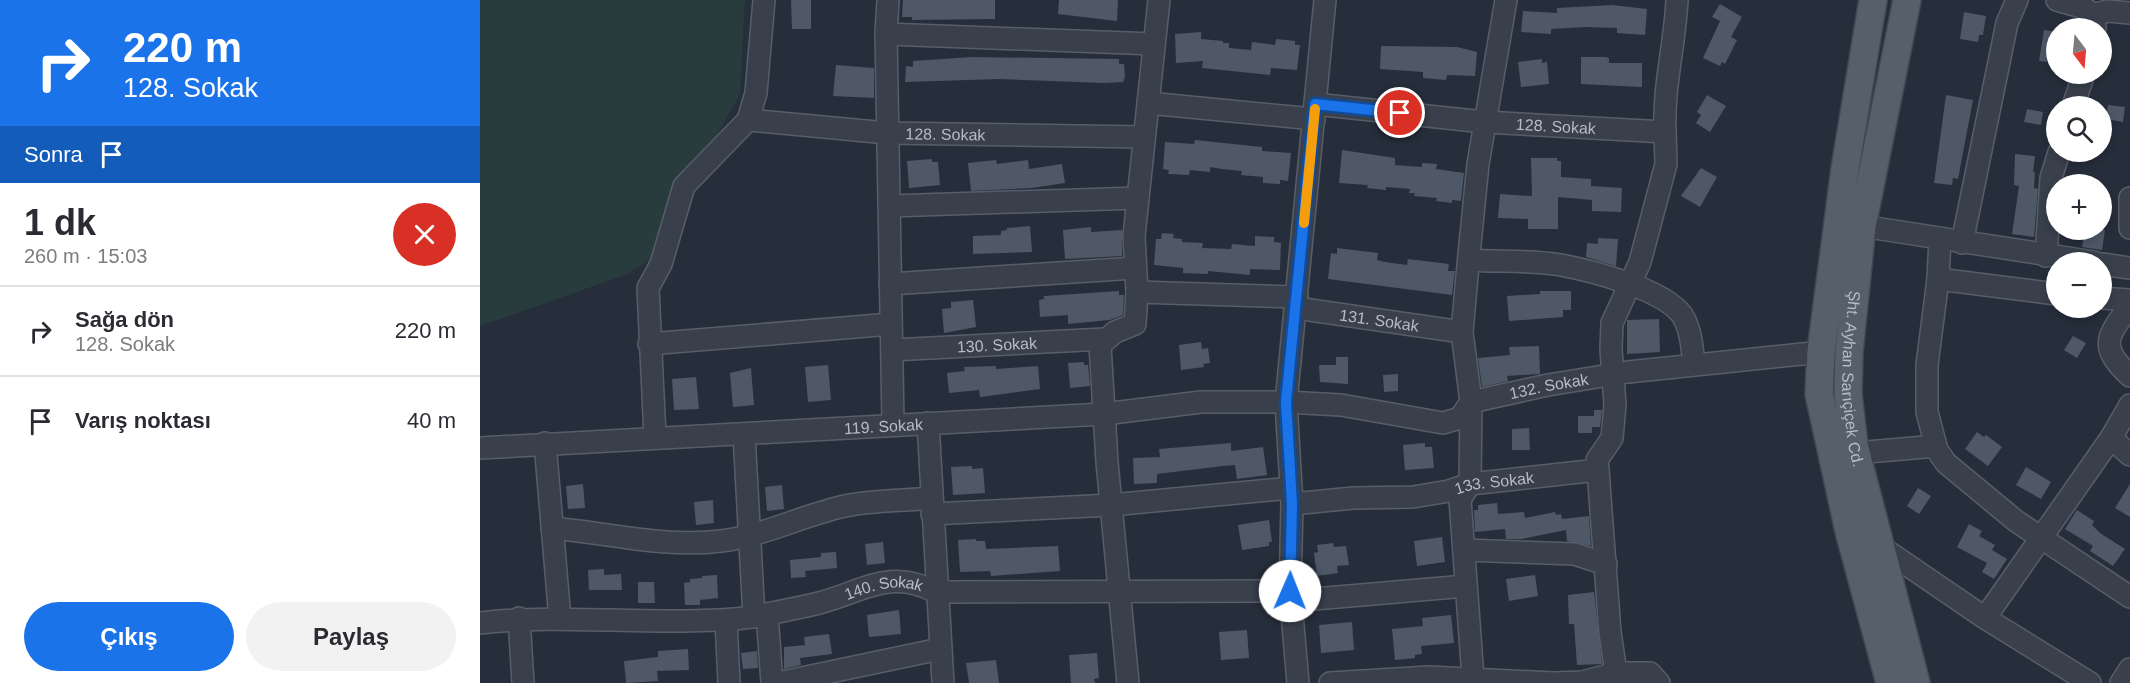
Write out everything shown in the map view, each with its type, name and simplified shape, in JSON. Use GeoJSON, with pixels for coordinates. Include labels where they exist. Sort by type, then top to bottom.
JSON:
{"type":"FeatureCollection","features":[{"type":"Feature","properties":{"kind":"main road","name":"Şht. Ayhan Sarıçiçek Cd."},"geometry":{"type":"LineString","coordinates":[[1873,0],[1845,169],[1821,352],[1820,394],[1828,442],[1890,683]]}},
{"type":"Feature","properties":{"kind":"main road","name":"Şht. Ayhan Sarıçiçek Cd."},"geometry":{"type":"LineString","coordinates":[[1907,0],[1863,226],[1849,352],[1848,394],[1856,453],[1916,683]]}},
{"type":"Feature","properties":{"kind":"street"},"geometry":{"type":"LineString","coordinates":[[655,437],[648,288],[662,264],[684,186],[748,120],[756,93],[764,0]]}},
{"type":"Feature","properties":{"kind":"street"},"geometry":{"type":"LineString","coordinates":[[888,0],[887,133],[893,423]]}},
{"type":"Feature","properties":{"kind":"street"},"geometry":{"type":"LineString","coordinates":[[1128,683],[1111,505],[1100,345],[1104,339],[1135,324],[1137,291],[1134,236],[1159,0]]}},
{"type":"Feature","properties":{"kind":"street"},"geometry":{"type":"LineString","coordinates":[[1298,683],[1290,596],[1291,496],[1286,402],[1325,0]]}},
{"type":"Feature","properties":{"kind":"street"},"geometry":{"type":"LineString","coordinates":[[1473,678],[1460,499],[1470,484],[1472,402],[1462,332],[1484,122],[1506,0]]}},
{"type":"Feature","properties":{"kind":"street"},"geometry":{"type":"LineString","coordinates":[[1616,673],[1610,632],[1598,460],[1612,438],[1615,405],[1611,349],[1612,323],[1640,262],[1666,164],[1664,103],[1675,32],[1677,0]]}},
{"type":"Feature","properties":{"kind":"street"},"geometry":{"type":"LineString","coordinates":[[1962,243],[2007,23],[2017,0]]}},
{"type":"Feature","properties":{"kind":"street"},"geometry":{"type":"LineString","coordinates":[[2057,0],[2082,8],[2091,18]]}},
{"type":"Feature","properties":{"kind":"street"},"geometry":{"type":"LineString","coordinates":[[2099,18],[2108,10],[2130,13]]}},
{"type":"Feature","properties":{"kind":"street"},"geometry":{"type":"LineString","coordinates":[[886,34],[1154,44]]}},
{"type":"Feature","properties":{"kind":"street","name":"128. Sokak"},"geometry":{"type":"LineString","coordinates":[[1148,103],[1665,132]]}},
{"type":"Feature","properties":{"kind":"street","name":"128. Sokak"},"geometry":{"type":"LineString","coordinates":[[748,120],[887,133],[1144,137]]}},
{"type":"Feature","properties":{"kind":"street"},"geometry":{"type":"LineString","coordinates":[[2046,252],[2051,177],[2056,162]]}},
{"type":"Feature","properties":{"kind":"street"},"geometry":{"type":"LineString","coordinates":[[889,206],[1138,198]]}},
{"type":"Feature","properties":{"kind":"street"},"geometry":{"type":"LineString","coordinates":[[2130,198],[2130,228]]}},
{"type":"Feature","properties":{"kind":"street"},"geometry":{"type":"LineString","coordinates":[[1863,226],[2046,256]]}},
{"type":"Feature","properties":{"kind":"street"},"geometry":{"type":"LineString","coordinates":[[1940,239],[1938,279],[1931,319],[1927,412],[1936,446],[1946,462],[2016,521],[2130,597]]}},
{"type":"Feature","properties":{"kind":"street"},"geometry":{"type":"LineString","coordinates":[[1469,260],[1560,265],[1629,284],[1665,301],[1682,316],[1690,333],[1694,364]]}},
{"type":"Feature","properties":{"kind":"street"},"geometry":{"type":"LineString","coordinates":[[2112,265],[2130,268]]}},
{"type":"Feature","properties":{"kind":"street"},"geometry":{"type":"LineString","coordinates":[[890,284],[1135,268]]}},
{"type":"Feature","properties":{"kind":"street"},"geometry":{"type":"LineString","coordinates":[[1938,279],[2046,293]]}},
{"type":"Feature","properties":{"kind":"street","name":"131. Sokak"},"geometry":{"type":"LineString","coordinates":[[1137,291],[1296,303],[1462,332]]}},
{"type":"Feature","properties":{"kind":"street"},"geometry":{"type":"LineString","coordinates":[[2112,299],[2130,300]]}},
{"type":"Feature","properties":{"kind":"street"},"geometry":{"type":"LineString","coordinates":[[2130,306],[2112,329],[2108,344],[2111,357],[2130,376]]}},
{"type":"Feature","properties":{"kind":"street"},"geometry":{"type":"LineString","coordinates":[[649,344],[891,324]]}},
{"type":"Feature","properties":{"kind":"street","name":"130. Sokak"},"geometry":{"type":"LineString","coordinates":[[892,350],[1104,339]]}},
{"type":"Feature","properties":{"kind":"street","name":"132. Sokak"},"geometry":{"type":"LineString","coordinates":[[1286,402],[1341,405],[1443,423],[1460,418],[1472,402],[1613,374],[1694,364],[1736,363],[1821,352]]}},
{"type":"Feature","properties":{"kind":"street","name":"119. Sokak"},"geometry":{"type":"LineString","coordinates":[[480,447],[744,434],[893,423],[1104,414],[1201,402],[1286,402]]}},
{"type":"Feature","properties":{"kind":"street"},"geometry":{"type":"LineString","coordinates":[[1984,618],[2111,438],[2130,405]]}},
{"type":"Feature","properties":{"kind":"street"},"geometry":{"type":"LineString","coordinates":[[928,423],[943,683]]}},
{"type":"Feature","properties":{"kind":"street"},"geometry":{"type":"LineString","coordinates":[[744,434],[750,536],[772,683]]}},
{"type":"Feature","properties":{"kind":"street"},"geometry":{"type":"LineString","coordinates":[[2111,438],[2130,455]]}},
{"type":"Feature","properties":{"kind":"street"},"geometry":{"type":"LineString","coordinates":[[545,443],[560,619]]}},
{"type":"Feature","properties":{"kind":"street"},"geometry":{"type":"LineString","coordinates":[[1856,453],[1936,446]]}},
{"type":"Feature","properties":{"kind":"street","name":"133. Sokak"},"geometry":{"type":"LineString","coordinates":[[552,528],[633,540],[719,541],[750,536],[846,505],[1111,505],[1291,496],[1413,497],[1449,491],[1470,484],[1598,470]]}},
{"type":"Feature","properties":{"kind":"street"},"geometry":{"type":"LineString","coordinates":[[1881,546],[1984,618],[2090,683]]}},
{"type":"Feature","properties":{"kind":"street"},"geometry":{"type":"LineString","coordinates":[[1464,550],[1574,554],[1606,564]]}},
{"type":"Feature","properties":{"kind":"street","name":"140. Sokak"},"geometry":{"type":"LineString","coordinates":[[480,623],[519,618],[644,622],[726,620],[761,616],[821,602],[874,583],[917,582],[936,592],[1290,596],[1466,586]]}},
{"type":"Feature","properties":{"kind":"street"},"geometry":{"type":"LineString","coordinates":[[519,618],[523,683]]}},
{"type":"Feature","properties":{"kind":"street"},"geometry":{"type":"LineString","coordinates":[[726,620],[729,683]]}},
{"type":"Feature","properties":{"kind":"street"},"geometry":{"type":"LineString","coordinates":[[778,683],[940,649]]}},
{"type":"Feature","properties":{"kind":"street"},"geometry":{"type":"LineString","coordinates":[[2121,683],[2130,669]]}},
{"type":"Feature","properties":{"kind":"street"},"geometry":{"type":"LineString","coordinates":[[1330,683],[1429,677],[1554,683],[1582,682],[1616,673],[1650,673],[1659,683]]}},
{"type":"Feature","properties":{"kind":"shaded area"},"geometry":{"type":"Polygon","coordinates":[[[480,0],[745,0],[740,94],[720,130],[678,185],[659,254],[628,274],[480,326],[480,0]]]}},
{"type":"Feature","properties":{"kind":"building"},"geometry":{"type":"Polygon","coordinates":[[[791,0],[811,0],[811,29],[792,29],[791,0]]]}},
{"type":"Feature","properties":{"kind":"building"},"geometry":{"type":"Polygon","coordinates":[[[903,0],[995,0],[995,19],[912,20],[912,17],[902,17],[903,0]]]}},
{"type":"Feature","properties":{"kind":"building"},"geometry":{"type":"Polygon","coordinates":[[[1059,0],[1118,0],[1117,21],[1058,14],[1059,0]]]}},
{"type":"Feature","properties":{"kind":"building"},"geometry":{"type":"Polygon","coordinates":[[[1720,4],[1742,17],[1731,37],[1737,40],[1725,64],[1722,62],[1720,66],[1703,58],[1720,21],[1712,17],[1720,4]]]}},
{"type":"Feature","properties":{"kind":"building"},"geometry":{"type":"Polygon","coordinates":[[[1612,5],[1647,9],[1645,35],[1617,33],[1617,28],[1586,27],[1551,29],[1551,34],[1521,32],[1523,11],[1557,13],[1557,8],[1612,5]]]}},
{"type":"Feature","properties":{"kind":"building"},"geometry":{"type":"Polygon","coordinates":[[[1964,12],[1986,16],[1983,35],[1979,35],[1978,42],[1960,39],[1964,12]]]}},
{"type":"Feature","properties":{"kind":"building"},"geometry":{"type":"Polygon","coordinates":[[[2044,30],[2046,30],[2046,62],[2039,61],[2044,30]]]}},
{"type":"Feature","properties":{"kind":"building"},"geometry":{"type":"Polygon","coordinates":[[[1201,32],[1201,39],[1223,41],[1223,43],[1229,43],[1229,48],[1251,50],[1252,42],[1275,45],[1276,39],[1295,41],[1295,45],[1300,45],[1297,70],[1271,68],[1270,75],[1202,68],[1203,61],[1176,63],[1175,34],[1201,32]]]}},
{"type":"Feature","properties":{"kind":"building"},"geometry":{"type":"Polygon","coordinates":[[[1381,46],[1457,47],[1477,52],[1475,76],[1447,75],[1446,80],[1423,78],[1423,72],[1380,69],[1381,46]]]}},
{"type":"Feature","properties":{"kind":"building"},"geometry":{"type":"Polygon","coordinates":[[[972,57],[1119,59],[1119,64],[1124,64],[1125,77],[1123,82],[1104,83],[999,79],[905,82],[906,66],[913,67],[913,61],[972,57]]]}},
{"type":"Feature","properties":{"kind":"building"},"geometry":{"type":"Polygon","coordinates":[[[1581,57],[1606,57],[1609,58],[1609,63],[1642,63],[1642,87],[1581,84],[1581,57]]]}},
{"type":"Feature","properties":{"kind":"building"},"geometry":{"type":"Polygon","coordinates":[[[1542,59],[1542,63],[1547,62],[1549,84],[1521,87],[1518,62],[1542,59]]]}},
{"type":"Feature","properties":{"kind":"building"},"geometry":{"type":"Polygon","coordinates":[[[836,65],[874,68],[874,98],[833,96],[836,65]]]}},
{"type":"Feature","properties":{"kind":"building"},"geometry":{"type":"Polygon","coordinates":[[[1707,95],[1726,106],[1710,132],[1696,123],[1701,115],[1697,112],[1707,95]]]}},
{"type":"Feature","properties":{"kind":"building"},"geometry":{"type":"Polygon","coordinates":[[[1946,95],[1973,100],[1958,179],[1953,178],[1952,185],[1934,183],[1946,95]]]}},
{"type":"Feature","properties":{"kind":"building"},"geometry":{"type":"Polygon","coordinates":[[[2112,105],[2125,107],[2123,122],[2112,120],[2112,105]]]}},
{"type":"Feature","properties":{"kind":"building"},"geometry":{"type":"Polygon","coordinates":[[[2027,109],[2043,112],[2041,125],[2024,122],[2027,109]]]}},
{"type":"Feature","properties":{"kind":"building"},"geometry":{"type":"Polygon","coordinates":[[[1195,140],[1262,147],[1262,151],[1291,153],[1288,181],[1280,180],[1280,184],[1263,183],[1263,177],[1241,175],[1242,171],[1210,167],[1210,172],[1190,170],[1189,175],[1168,174],[1169,170],[1163,169],[1165,142],[1194,144],[1195,140]]]}},
{"type":"Feature","properties":{"kind":"building"},"geometry":{"type":"Polygon","coordinates":[[[1342,150],[1395,158],[1395,165],[1422,167],[1422,163],[1437,164],[1436,169],[1464,173],[1461,201],[1452,200],[1452,203],[1436,201],[1437,198],[1414,196],[1415,193],[1409,193],[1410,189],[1386,187],[1386,190],[1367,188],[1368,185],[1339,183],[1342,150]]]}},
{"type":"Feature","properties":{"kind":"building"},"geometry":{"type":"Polygon","coordinates":[[[2015,154],[2035,156],[2034,188],[2038,189],[2034,237],[2012,234],[2019,186],[2014,185],[2015,154]]]}},
{"type":"Feature","properties":{"kind":"building"},"geometry":{"type":"Polygon","coordinates":[[[1531,158],[1557,158],[1557,161],[1561,161],[1561,177],[1591,179],[1591,186],[1622,188],[1621,212],[1592,211],[1592,200],[1558,197],[1558,229],[1528,229],[1528,219],[1498,218],[1500,194],[1532,196],[1531,158]]]}},
{"type":"Feature","properties":{"kind":"building"},"geometry":{"type":"Polygon","coordinates":[[[932,159],[932,162],[938,162],[940,185],[909,188],[907,161],[932,159]]]}},
{"type":"Feature","properties":{"kind":"building"},"geometry":{"type":"Polygon","coordinates":[[[996,160],[997,164],[1028,160],[1029,169],[1062,164],[1065,183],[1032,188],[971,191],[968,163],[996,160]]]}},
{"type":"Feature","properties":{"kind":"building"},"geometry":{"type":"Polygon","coordinates":[[[1701,168],[1717,177],[1700,207],[1681,196],[1701,168]]]}},
{"type":"Feature","properties":{"kind":"building"},"geometry":{"type":"Polygon","coordinates":[[[1030,226],[1032,252],[973,254],[973,236],[1001,235],[1001,231],[1007,228],[1030,226]]]}},
{"type":"Feature","properties":{"kind":"building"},"geometry":{"type":"Polygon","coordinates":[[[1091,227],[1091,232],[1122,230],[1122,256],[1065,259],[1063,230],[1091,227]]]}},
{"type":"Feature","properties":{"kind":"building"},"geometry":{"type":"Polygon","coordinates":[[[1162,233],[1174,234],[1173,238],[1182,239],[1182,242],[1203,243],[1202,248],[1231,249],[1232,244],[1255,246],[1255,236],[1274,237],[1274,242],[1281,243],[1280,270],[1250,269],[1250,275],[1208,271],[1208,274],[1183,273],[1183,268],[1154,265],[1156,239],[1161,239],[1162,233]]]}},
{"type":"Feature","properties":{"kind":"building"},"geometry":{"type":"Polygon","coordinates":[[[1598,238],[1618,239],[1616,266],[1586,257],[1587,243],[1598,244],[1598,238]]]}},
{"type":"Feature","properties":{"kind":"building"},"geometry":{"type":"Polygon","coordinates":[[[2083,240],[2104,240],[2102,250],[2082,247],[2083,240]]]}},
{"type":"Feature","properties":{"kind":"building"},"geometry":{"type":"Polygon","coordinates":[[[1337,248],[1378,253],[1377,260],[1385,262],[1407,265],[1408,259],[1449,264],[1448,271],[1455,271],[1452,295],[1328,279],[1331,253],[1337,254],[1337,248]]]}},
{"type":"Feature","properties":{"kind":"building"},"geometry":{"type":"Polygon","coordinates":[[[1119,291],[1119,295],[1124,295],[1123,315],[1110,320],[1068,324],[1068,315],[1040,317],[1039,300],[1044,299],[1044,296],[1119,291]]]}},
{"type":"Feature","properties":{"kind":"building"},"geometry":{"type":"Polygon","coordinates":[[[1540,291],[1571,291],[1571,310],[1563,310],[1563,317],[1509,321],[1507,296],[1540,294],[1540,291]]]}},
{"type":"Feature","properties":{"kind":"building"},"geometry":{"type":"Polygon","coordinates":[[[973,300],[976,327],[944,333],[942,309],[951,308],[951,302],[973,300]]]}},
{"type":"Feature","properties":{"kind":"building"},"geometry":{"type":"Polygon","coordinates":[[[1659,319],[1660,352],[1627,354],[1627,320],[1659,319]]]}},
{"type":"Feature","properties":{"kind":"building"},"geometry":{"type":"Polygon","coordinates":[[[2073,336],[2086,343],[2077,358],[2064,350],[2073,336]]]}},
{"type":"Feature","properties":{"kind":"building"},"geometry":{"type":"Polygon","coordinates":[[[1201,342],[1202,349],[1208,348],[1210,363],[1203,364],[1204,367],[1181,370],[1179,345],[1201,342]]]}},
{"type":"Feature","properties":{"kind":"building"},"geometry":{"type":"Polygon","coordinates":[[[1539,346],[1540,374],[1507,376],[1508,381],[1482,387],[1478,358],[1510,355],[1509,347],[1539,346]]]}},
{"type":"Feature","properties":{"kind":"building"},"geometry":{"type":"Polygon","coordinates":[[[1336,357],[1348,357],[1348,384],[1320,382],[1319,365],[1336,365],[1336,357]]]}},
{"type":"Feature","properties":{"kind":"building"},"geometry":{"type":"Polygon","coordinates":[[[1084,362],[1084,365],[1088,365],[1090,386],[1070,388],[1068,363],[1084,362]]]}},
{"type":"Feature","properties":{"kind":"building"},"geometry":{"type":"Polygon","coordinates":[[[828,365],[831,400],[808,402],[805,367],[828,365]]]}},
{"type":"Feature","properties":{"kind":"building"},"geometry":{"type":"Polygon","coordinates":[[[996,366],[996,369],[1038,366],[1040,389],[980,397],[979,390],[949,393],[947,373],[965,371],[964,367],[996,366]]]}},
{"type":"Feature","properties":{"kind":"building"},"geometry":{"type":"Polygon","coordinates":[[[751,368],[754,405],[733,407],[730,373],[751,368]]]}},
{"type":"Feature","properties":{"kind":"building"},"geometry":{"type":"Polygon","coordinates":[[[1398,374],[1398,391],[1384,392],[1383,375],[1398,374]]]}},
{"type":"Feature","properties":{"kind":"building"},"geometry":{"type":"Polygon","coordinates":[[[696,377],[699,409],[674,410],[672,379],[696,377]]]}},
{"type":"Feature","properties":{"kind":"building"},"geometry":{"type":"Polygon","coordinates":[[[1594,410],[1602,410],[1600,427],[1592,427],[1592,433],[1578,433],[1578,416],[1594,416],[1594,410]]]}},
{"type":"Feature","properties":{"kind":"building"},"geometry":{"type":"Polygon","coordinates":[[[1529,428],[1530,450],[1512,450],[1512,429],[1529,428]]]}},
{"type":"Feature","properties":{"kind":"building"},"geometry":{"type":"Polygon","coordinates":[[[1977,432],[1984,437],[1986,435],[2002,447],[1988,466],[1965,449],[1977,432]]]}},
{"type":"Feature","properties":{"kind":"building"},"geometry":{"type":"Polygon","coordinates":[[[1231,443],[1231,451],[1263,447],[1267,475],[1237,479],[1235,465],[1157,474],[1157,483],[1134,484],[1133,458],[1160,457],[1159,449],[1231,443]]]}},
{"type":"Feature","properties":{"kind":"building"},"geometry":{"type":"Polygon","coordinates":[[[1425,443],[1425,447],[1432,447],[1434,468],[1405,470],[1403,445],[1425,443]]]}},
{"type":"Feature","properties":{"kind":"building"},"geometry":{"type":"Polygon","coordinates":[[[972,466],[972,469],[983,468],[985,493],[953,495],[951,467],[972,466]]]}},
{"type":"Feature","properties":{"kind":"building"},"geometry":{"type":"Polygon","coordinates":[[[2026,467],[2051,482],[2041,499],[2016,485],[2026,467]]]}},
{"type":"Feature","properties":{"kind":"building"},"geometry":{"type":"Polygon","coordinates":[[[583,484],[585,508],[568,509],[566,486],[583,484]]]}},
{"type":"Feature","properties":{"kind":"building"},"geometry":{"type":"Polygon","coordinates":[[[2130,484],[2130,517],[2115,508],[2130,484]]]}},
{"type":"Feature","properties":{"kind":"building"},"geometry":{"type":"Polygon","coordinates":[[[782,485],[784,509],[767,511],[765,487],[782,485]]]}},
{"type":"Feature","properties":{"kind":"building"},"geometry":{"type":"Polygon","coordinates":[[[1918,488],[1931,496],[1919,514],[1907,506],[1918,488]]]}},
{"type":"Feature","properties":{"kind":"building"},"geometry":{"type":"Polygon","coordinates":[[[713,500],[714,523],[696,525],[694,502],[713,500]]]}},
{"type":"Feature","properties":{"kind":"building"},"geometry":{"type":"Polygon","coordinates":[[[1497,503],[1498,514],[1524,512],[1525,518],[1555,512],[1556,515],[1561,514],[1562,519],[1589,516],[1591,546],[1567,541],[1566,530],[1522,539],[1506,539],[1505,529],[1475,532],[1474,510],[1478,510],[1478,505],[1497,503]]]}},
{"type":"Feature","properties":{"kind":"building"},"geometry":{"type":"Polygon","coordinates":[[[2077,510],[2094,521],[2092,525],[2100,533],[2125,549],[2113,566],[2090,551],[2093,546],[2065,529],[2077,510]]]}},
{"type":"Feature","properties":{"kind":"building"},"geometry":{"type":"Polygon","coordinates":[[[1269,520],[1272,542],[1269,542],[1269,546],[1242,550],[1238,525],[1269,520]]]}},
{"type":"Feature","properties":{"kind":"building"},"geometry":{"type":"Polygon","coordinates":[[[1969,524],[1982,531],[1979,536],[1995,545],[1992,550],[2007,559],[1994,579],[1982,572],[1987,563],[1957,547],[1969,524]]]}},
{"type":"Feature","properties":{"kind":"building"},"geometry":{"type":"Polygon","coordinates":[[[1442,537],[1445,562],[1417,566],[1414,541],[1442,537]]]}},
{"type":"Feature","properties":{"kind":"building"},"geometry":{"type":"Polygon","coordinates":[[[976,539],[976,541],[985,541],[986,549],[1058,546],[1060,571],[991,576],[990,571],[960,572],[958,540],[976,539]]]}},
{"type":"Feature","properties":{"kind":"building"},"geometry":{"type":"Polygon","coordinates":[[[883,542],[885,563],[867,565],[865,544],[883,542]]]}},
{"type":"Feature","properties":{"kind":"building"},"geometry":{"type":"Polygon","coordinates":[[[1333,543],[1334,547],[1346,546],[1349,565],[1337,566],[1338,573],[1317,576],[1314,553],[1318,552],[1317,545],[1333,543]]]}},
{"type":"Feature","properties":{"kind":"building"},"geometry":{"type":"Polygon","coordinates":[[[836,552],[837,568],[805,571],[806,577],[791,578],[790,560],[821,557],[821,553],[836,552]]]}},
{"type":"Feature","properties":{"kind":"building"},"geometry":{"type":"Polygon","coordinates":[[[604,569],[604,575],[621,574],[622,590],[589,590],[588,570],[604,569]]]}},
{"type":"Feature","properties":{"kind":"building"},"geometry":{"type":"Polygon","coordinates":[[[717,575],[718,598],[700,600],[700,605],[685,605],[684,583],[690,582],[690,579],[702,578],[702,576],[717,575]]]}},
{"type":"Feature","properties":{"kind":"building"},"geometry":{"type":"Polygon","coordinates":[[[1535,575],[1538,596],[1509,601],[1506,579],[1535,575]]]}},
{"type":"Feature","properties":{"kind":"building"},"geometry":{"type":"Polygon","coordinates":[[[638,582],[654,582],[655,603],[638,603],[638,582]]]}},
{"type":"Feature","properties":{"kind":"building"},"geometry":{"type":"Polygon","coordinates":[[[1594,592],[1602,664],[1577,665],[1574,624],[1569,624],[1568,595],[1594,592]]]}},
{"type":"Feature","properties":{"kind":"building"},"geometry":{"type":"Polygon","coordinates":[[[899,610],[901,634],[869,637],[867,615],[899,610]]]}},
{"type":"Feature","properties":{"kind":"building"},"geometry":{"type":"Polygon","coordinates":[[[1451,615],[1454,643],[1421,646],[1422,654],[1415,655],[1415,658],[1395,660],[1392,629],[1423,626],[1422,618],[1451,615]]]}},
{"type":"Feature","properties":{"kind":"building"},"geometry":{"type":"Polygon","coordinates":[[[1352,622],[1354,650],[1321,653],[1319,625],[1352,622]]]}},
{"type":"Feature","properties":{"kind":"building"},"geometry":{"type":"Polygon","coordinates":[[[1247,630],[1249,658],[1221,660],[1219,632],[1247,630]]]}},
{"type":"Feature","properties":{"kind":"building"},"geometry":{"type":"Polygon","coordinates":[[[829,634],[832,654],[800,658],[801,665],[784,669],[784,647],[805,645],[804,637],[829,634]]]}},
{"type":"Feature","properties":{"kind":"building"},"geometry":{"type":"Polygon","coordinates":[[[688,649],[689,670],[657,671],[658,681],[626,683],[624,661],[658,657],[658,651],[688,649]]]}},
{"type":"Feature","properties":{"kind":"building"},"geometry":{"type":"Polygon","coordinates":[[[757,651],[758,668],[743,669],[741,653],[757,651]]]}},
{"type":"Feature","properties":{"kind":"building"},"geometry":{"type":"Polygon","coordinates":[[[1097,653],[1099,678],[1094,679],[1095,683],[1071,683],[1069,655],[1097,653]]]}},
{"type":"Feature","properties":{"kind":"building"},"geometry":{"type":"Polygon","coordinates":[[[996,660],[999,683],[969,683],[966,663],[996,660]]]}},
{"type":"Feature","properties":{"kind":"slow traffic"},"geometry":{"type":"LineString","coordinates":[[1304,223],[1315,109]]}},
{"type":"Feature","properties":{"kind":"route"},"geometry":{"type":"LineString","coordinates":[[1290,591],[1292,504],[1286,402],[1315,104],[1400,113]]}}]}
